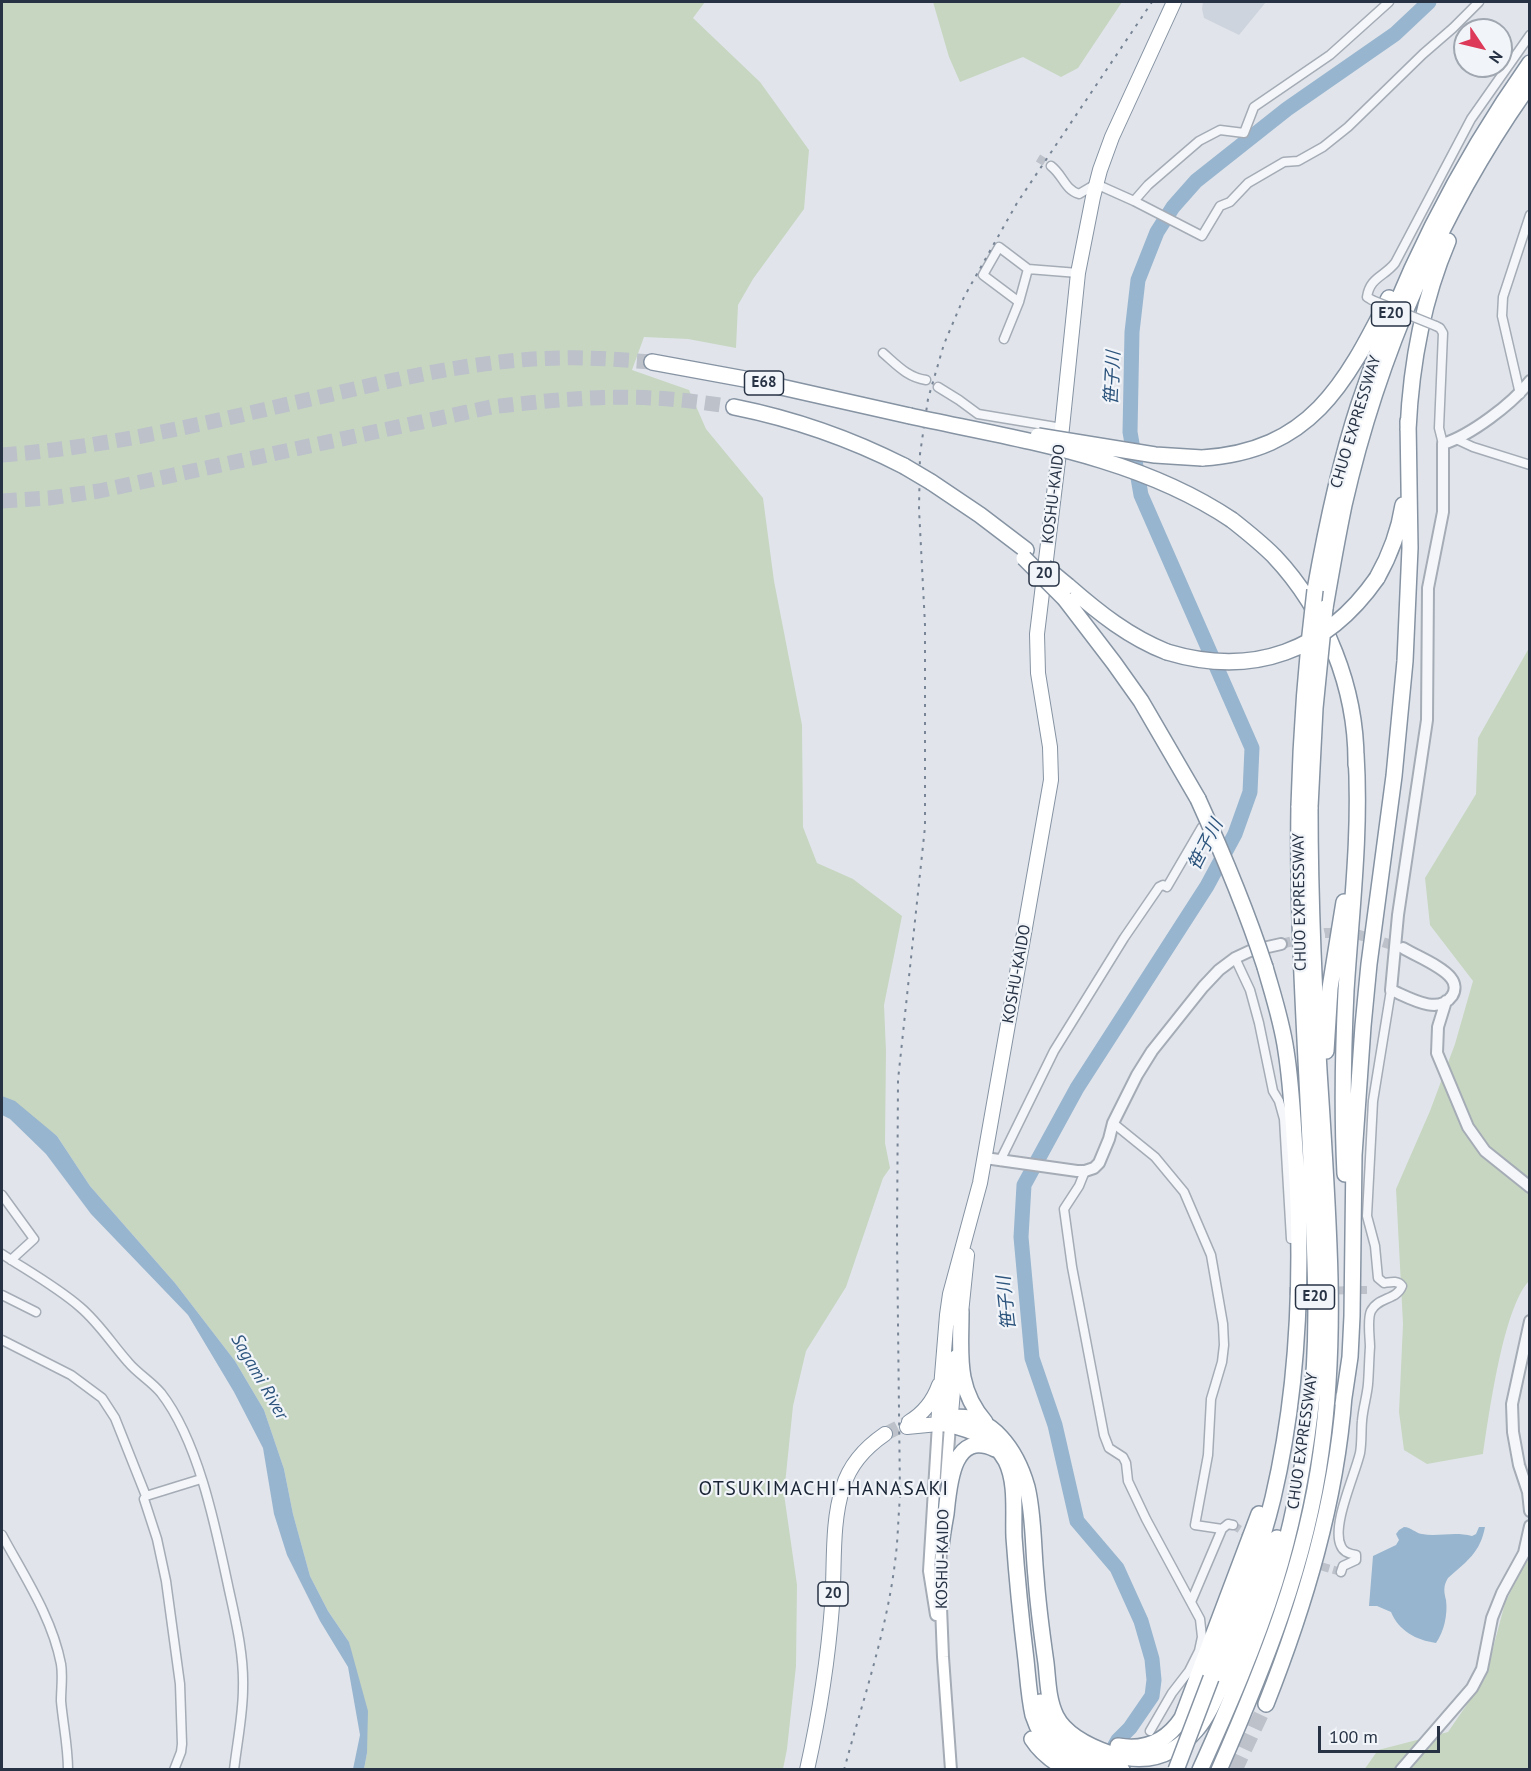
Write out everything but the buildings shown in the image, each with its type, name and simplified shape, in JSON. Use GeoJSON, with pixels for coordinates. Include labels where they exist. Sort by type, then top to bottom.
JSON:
{"type":"FeatureCollection","features":[{"type":"Feature","properties":{"kind":"highway","name":"KOSHU-KAIDO"},"geometry":{"type":"LineString","coordinates":[[946,1422],[974,1212],[1051,780],[1050,747],[1038,673],[1037,642],[1078,273],[1096,184],[1112,137],[1174,2]]}},
{"type":"Feature","properties":{"kind":"highway"},"geometry":{"type":"LineString","coordinates":[[910,415],[1155,455],[1202,458],[1238,453],[1270,442],[1301,424],[1328,400],[1362,351],[1460,161],[1484,124],[1530,63]]}},
{"type":"Feature","properties":{"kind":"highway","name":"CHUO EXPRESSWAY"},"geometry":{"type":"LineString","coordinates":[[1219,1770],[1245,1710],[1292,1585],[1313,1503],[1321,1453],[1329,1372],[1329,1223],[1305,807],[1303,710],[1315,590],[1345,452],[1358,406],[1392,314],[1428,233],[1465,164],[1487,126],[1530,63]]}},
{"type":"Feature","properties":{"kind":"highway"},"geometry":{"type":"LineString","coordinates":[[1066,593],[1134,637],[1167,652],[1205,662],[1225,663],[1264,658],[1300,646],[1335,626],[1365,596],[1377,578],[1392,547],[1402,516],[1415,352],[1420,325],[1436,270],[1482,168],[1525,90]]}},
{"type":"Feature","properties":{"kind":"highway","name":"CHUO EXPRESSWAY"},"geometry":{"type":"LineString","coordinates":[[1200,1770],[1246,1663],[1272,1590],[1296,1499],[1311,1410],[1315,1274],[1299,903],[1305,807],[1325,608],[1344,505],[1385,364],[1420,278],[1477,167],[1525,90]]}},
{"type":"Feature","properties":{"kind":"highway","name":"E68"},"geometry":{"type":"LineString","coordinates":[[652,362],[741,378],[910,415]]}},
{"type":"Feature","properties":{"kind":"highway","name":"E68"},"geometry":{"type":"LineString","coordinates":[[734,407],[775,415],[843,437],[904,466],[980,515],[1066,593]]}},
{"type":"Feature","properties":{"kind":"highway"},"geometry":{"type":"LineString","coordinates":[[910,415],[1128,468],[1188,493],[1232,519],[1274,556],[1306,597],[1319,619],[1340,666],[1348,694],[1358,789],[1343,1061],[1348,1281],[1347,1359],[1343,1404]]}},
{"type":"Feature","properties":{"kind":"highway"},"geometry":{"type":"LineString","coordinates":[[1266,1704],[1296,1622],[1319,1543],[1334,1473],[1351,1336],[1354,1155],[1362,1037],[1369,964],[1396,764],[1406,661],[1410,548],[1408,422]]}},
{"type":"Feature","properties":{"kind":"highway"},"geometry":{"type":"LineString","coordinates":[[1066,593],[1141,700],[1198,799],[1234,880],[1265,967],[1280,1017],[1290,1083],[1299,1237],[1297,1342],[1288,1420],[1273,1498],[1250,1577],[1176,1770]]}},
{"type":"Feature","properties":{"kind":"highway"},"geometry":{"type":"LineString","coordinates":[[1329,1223],[1325,1083],[1327,1031],[1330,988],[1353,839],[1356,754]]}},
{"type":"Feature","properties":{"kind":"highway","name":"KOSHU-KAIDO"},"geometry":{"type":"LineString","coordinates":[[946,1422],[943,1374],[947,1315],[950,1294],[974,1212]]}},
{"type":"Feature","properties":{"kind":"highway"},"geometry":{"type":"LineString","coordinates":[[961,1312],[960,1370],[963,1384],[973,1407],[1015,1458],[1027,1488],[1031,1509],[1040,1622],[1037,1679],[1044,1716],[1055,1735],[1077,1751],[1122,1770]]}},
{"type":"Feature","properties":{"kind":"highway"},"geometry":{"type":"LineString","coordinates":[[946,1422],[975,1432],[990,1442],[1005,1460],[1012,1484],[1021,1623],[1017,1662],[1021,1705],[1034,1741],[1049,1759],[1077,1751],[1138,1759],[1149,1745],[1167,1736],[1182,1718],[1250,1540],[1275,1460],[1297,1342]]}},
{"type":"Feature","properties":{"kind":"highway"},"geometry":{"type":"LineString","coordinates":[[1149,1745],[1172,1750],[1196,1730],[1215,1698],[1241,1640],[1293,1486],[1314,1356]]}},
{"type":"Feature","properties":{"kind":"highway"},"geometry":{"type":"LineString","coordinates":[[943,1374],[931,1404],[908,1424],[946,1422],[964,1416],[987,1425]]}},
{"type":"Feature","properties":{"kind":"highway","name":"20"},"geometry":{"type":"LineString","coordinates":[[807,1770],[831,1617],[838,1503],[850,1469],[866,1449],[885,1434]]}},
{"type":"Feature","properties":{"kind":"highway"},"geometry":{"type":"LineString","coordinates":[[941,1547],[949,1482],[956,1460],[968,1448],[975,1445],[990,1446],[998,1450]]}},
{"type":"Feature","properties":{"kind":"highway"},"geometry":{"type":"LineString","coordinates":[[1077,1751],[1092,1770]]}},
{"type":"Feature","properties":{"kind":"main road","name":"KOSHU-KAIDO"},"geometry":{"type":"LineString","coordinates":[[946,1422],[941,1547],[943,1657],[951,1770]]}},
{"type":"Feature","properties":{"kind":"main road","name":"KOSHU-KAIDO"},"geometry":{"type":"LineString","coordinates":[[943,1657],[929,1571],[946,1422]]}},
{"type":"Feature","properties":{"kind":"street"},"geometry":{"type":"LineString","coordinates":[[1134,201],[1148,185],[1199,141],[1220,130],[1244,133],[1254,107],[1330,55],[1389,2]]}},
{"type":"Feature","properties":{"kind":"street"},"geometry":{"type":"LineString","coordinates":[[1052,166],[1059,172],[1072,192],[1079,194],[1096,184],[1202,236],[1220,206],[1230,201],[1248,183],[1284,162],[1298,161],[1323,147],[1348,127],[1479,2]]}},
{"type":"Feature","properties":{"kind":"street"},"geometry":{"type":"LineString","coordinates":[[1341,1572],[1343,1566],[1356,1560],[1356,1556],[1342,1549],[1339,1544],[1340,1522],[1361,1450],[1362,1423],[1368,1385],[1369,1319],[1371,1311],[1381,1300],[1397,1294],[1402,1286],[1396,1282],[1384,1283],[1378,1278],[1375,1246],[1367,1216],[1373,1101],[1391,990],[1398,915],[1427,720],[1428,588],[1443,512],[1443,444],[1439,428],[1443,333],[1436,326],[1367,297],[1372,282],[1389,271],[1395,263],[1471,119],[1530,35]]}},
{"type":"Feature","properties":{"kind":"street"},"geometry":{"type":"LineString","coordinates":[[1520,393],[1502,316],[1503,297],[1530,215]]}},
{"type":"Feature","properties":{"kind":"street"},"geometry":{"type":"LineString","coordinates":[[1019,302],[983,275],[999,247],[1028,269],[1078,273]]}},
{"type":"Feature","properties":{"kind":"street"},"geometry":{"type":"LineString","coordinates":[[1004,339],[1019,302],[1028,269]]}},
{"type":"Feature","properties":{"kind":"street"},"geometry":{"type":"LineString","coordinates":[[883,353],[907,374],[926,380]]}},
{"type":"Feature","properties":{"kind":"street"},"geometry":{"type":"LineString","coordinates":[[1443,444],[1458,440],[1520,393],[1530,381]]}},
{"type":"Feature","properties":{"kind":"street"},"geometry":{"type":"LineString","coordinates":[[938,387],[978,414],[1062,428]]}},
{"type":"Feature","properties":{"kind":"street"},"geometry":{"type":"LineString","coordinates":[[1458,440],[1530,465]]}},
{"type":"Feature","properties":{"kind":"street"},"geometry":{"type":"LineString","coordinates":[[1000,1161],[1054,1051],[1124,938],[1159,887],[1163,885],[1167,887],[1202,827]]}},
{"type":"Feature","properties":{"kind":"street"},"geometry":{"type":"LineString","coordinates":[[985,1158],[1081,1171],[1094,1168],[1099,1163],[1113,1123],[1137,1075],[1152,1051],[1203,987],[1219,970],[1235,958],[1250,951],[1281,944]]}},
{"type":"Feature","properties":{"kind":"street"},"geometry":{"type":"LineString","coordinates":[[1403,948],[1450,976],[1454,984],[1454,993],[1446,1002],[1438,1028],[1437,1053],[1468,1127],[1485,1151],[1530,1187]]}},
{"type":"Feature","properties":{"kind":"street"},"geometry":{"type":"LineString","coordinates":[[1235,958],[1250,990],[1273,1091],[1279,1101],[1284,1119],[1291,1239]]}},
{"type":"Feature","properties":{"kind":"street"},"geometry":{"type":"LineString","coordinates":[[1391,990],[1423,1003],[1435,1005],[1446,1002]]}},
{"type":"Feature","properties":{"kind":"street"},"geometry":{"type":"LineString","coordinates":[[1113,1123],[1155,1157],[1184,1192],[1211,1255],[1223,1324],[1224,1345],[1222,1362],[1211,1399],[1208,1455],[1195,1525],[1222,1529]]}},
{"type":"Feature","properties":{"kind":"street"},"geometry":{"type":"LineString","coordinates":[[1081,1171],[1079,1186],[1064,1209],[1072,1267],[1104,1435],[1109,1448],[1122,1457],[1126,1463],[1128,1481],[1146,1519],[1200,1618],[1202,1637],[1199,1651],[1189,1671],[1172,1693],[1149,1745]]}},
{"type":"Feature","properties":{"kind":"street"},"geometry":{"type":"LineString","coordinates":[[2,1195],[34,1239],[12,1260]]}},
{"type":"Feature","properties":{"kind":"street"},"geometry":{"type":"LineString","coordinates":[[2,1254],[80,1307],[129,1363],[162,1395],[184,1434],[201,1479],[220,1549],[241,1653],[243,1689],[234,1770]]}},
{"type":"Feature","properties":{"kind":"street"},"geometry":{"type":"LineString","coordinates":[[2,1295],[36,1312]]}},
{"type":"Feature","properties":{"kind":"street"},"geometry":{"type":"LineString","coordinates":[[1530,1321],[1512,1404],[1513,1432],[1519,1465],[1528,1492],[1530,1511]]}},
{"type":"Feature","properties":{"kind":"street"},"geometry":{"type":"LineString","coordinates":[[2,1341],[71,1374],[102,1398],[115,1418],[146,1496],[144,1499],[157,1539],[166,1581],[180,1684],[182,1744],[174,1770]]}},
{"type":"Feature","properties":{"kind":"street"},"geometry":{"type":"LineString","coordinates":[[146,1496],[201,1479]]}},
{"type":"Feature","properties":{"kind":"street"},"geometry":{"type":"LineString","coordinates":[[1191,1602],[1222,1529],[1228,1524],[1233,1525]]}},
{"type":"Feature","properties":{"kind":"street"},"geometry":{"type":"LineString","coordinates":[[1401,1770],[1472,1688],[1482,1669],[1492,1618],[1502,1593],[1524,1552],[1530,1526]]}},
{"type":"Feature","properties":{"kind":"street"},"geometry":{"type":"LineString","coordinates":[[2,1535],[38,1601],[58,1655],[61,1666],[61,1701],[68,1749],[68,1770]]}},
{"type":"Feature","properties":{"kind":"shaded area"},"geometry":{"type":"Polygon","coordinates":[[[1203,2],[1266,2],[1239,35],[1204,18],[1203,2]]]}},
{"type":"Feature","properties":{"kind":"green space"},"geometry":{"type":"Polygon","coordinates":[[[2,2],[705,2],[693,18],[760,82],[809,150],[804,209],[753,279],[738,305],[736,348],[688,339],[644,337],[632,370],[689,390],[706,429],[763,498],[774,581],[802,725],[803,827],[817,863],[853,879],[902,916],[884,1005],[885,1143],[890,1168],[883,1178],[846,1287],[806,1351],[793,1406],[784,1494],[797,1585],[796,1666],[783,1769],[364,1769],[367,1753],[349,1642],[328,1611],[310,1576],[293,1514],[284,1469],[264,1410],[235,1361],[175,1283],[90,1186],[57,1136],[2,1096],[2,2]]]}},
{"type":"Feature","properties":{"kind":"green space"},"geometry":{"type":"Polygon","coordinates":[[[933,2],[1122,2],[1078,68],[1061,77],[1023,57],[960,82],[949,57],[933,2]]]}},
{"type":"Feature","properties":{"kind":"green space"},"geometry":{"type":"Polygon","coordinates":[[[1529,648],[1529,1281],[1520,1295],[1505,1337],[1493,1389],[1483,1454],[1427,1464],[1404,1450],[1399,1412],[1403,1324],[1396,1189],[1430,1111],[1455,1044],[1473,981],[1430,925],[1425,878],[1476,794],[1478,738],[1529,648]]]}},
{"type":"Feature","properties":{"kind":"green space"},"geometry":{"type":"Polygon","coordinates":[[[1529,1555],[1529,1769],[1364,1770],[1378,1750],[1448,1732],[1485,1678],[1505,1603],[1529,1555]]]}},
{"type":"Feature","properties":{"kind":"water"},"geometry":{"type":"Polygon","coordinates":[[[2,1096],[15,1101],[57,1136],[90,1186],[175,1283],[235,1361],[264,1410],[284,1469],[293,1514],[310,1576],[328,1611],[349,1642],[368,1711],[367,1753],[364,1769],[353,1769],[360,1735],[348,1667],[320,1621],[287,1555],[274,1514],[263,1448],[234,1392],[188,1315],[91,1214],[46,1154],[10,1119],[2,1115],[2,1096]]]}},
{"type":"Feature","properties":{"kind":"water"},"geometry":{"type":"Polygon","coordinates":[[[1404,1527],[1422,1534],[1472,1536],[1476,1534],[1479,1527],[1485,1527],[1476,1550],[1446,1581],[1444,1589],[1446,1617],[1436,1643],[1409,1634],[1394,1619],[1391,1612],[1377,1606],[1369,1606],[1373,1556],[1396,1545],[1399,1540],[1396,1534],[1404,1527]]]}},
{"type":"Feature","properties":{"kind":"waterway","name":"笹子川"},"geometry":{"type":"LineString","coordinates":[[1109,1756],[1118,1740],[1130,1728],[1152,1696],[1154,1680],[1152,1659],[1141,1621],[1117,1568],[1077,1521],[1055,1425],[1032,1358],[1021,1237],[1024,1185],[1077,1088],[1207,886],[1235,834],[1250,792],[1252,748],[1141,495],[1130,432],[1132,332],[1138,280],[1157,232],[1173,207],[1196,181],[1287,109],[1395,34],[1429,2]]}},
{"type":"Feature","properties":{"kind":"tunnel"},"geometry":{"type":"LineString","coordinates":[[1038,158],[1051,166]]}},
{"type":"Feature","properties":{"kind":"tunnel"},"geometry":{"type":"LineString","coordinates":[[2,455],[128,438],[392,380],[476,365],[533,359],[572,358],[652,362]]}},
{"type":"Feature","properties":{"kind":"tunnel"},"geometry":{"type":"LineString","coordinates":[[2,501],[49,498],[99,491],[491,407],[612,397],[683,400],[734,407]]}},
{"type":"Feature","properties":{"kind":"tunnel"},"geometry":{"type":"LineString","coordinates":[[1281,944],[1325,933],[1353,933],[1402,948]]}},
{"type":"Feature","properties":{"kind":"tunnel"},"geometry":{"type":"LineString","coordinates":[[1289,1291],[1367,1290]]}},
{"type":"Feature","properties":{"kind":"tunnel"},"geometry":{"type":"LineString","coordinates":[[885,1434],[909,1422]]}},
{"type":"Feature","properties":{"kind":"tunnel"},"geometry":{"type":"LineString","coordinates":[[1233,1525],[1252,1537]]}},
{"type":"Feature","properties":{"kind":"tunnel"},"geometry":{"type":"LineString","coordinates":[[1310,1563],[1341,1572]]}},
{"type":"Feature","properties":{"kind":"tunnel"},"geometry":{"type":"LineString","coordinates":[[1235,1770],[1266,1704]]}},
{"type":"Feature","properties":{"kind":"railway"},"geometry":{"type":"LineString","coordinates":[[844,1770],[886,1614],[896,1554],[900,1497],[898,1080],[925,827],[925,625],[919,509],[920,454],[928,399],[944,344],[964,297],[1017,203],[1152,2]]}},
{"type":"Feature","properties":{"kind":"district","name":"OTSUKIMACHI-HANASAKI"},"geometry":{"type":"Point","coordinates":[824,1489]}},
{"type":"Feature","properties":{"kind":"water label","name":"Sagami River"},"geometry":{"type":"Point","coordinates":[259,1377]}}]}
